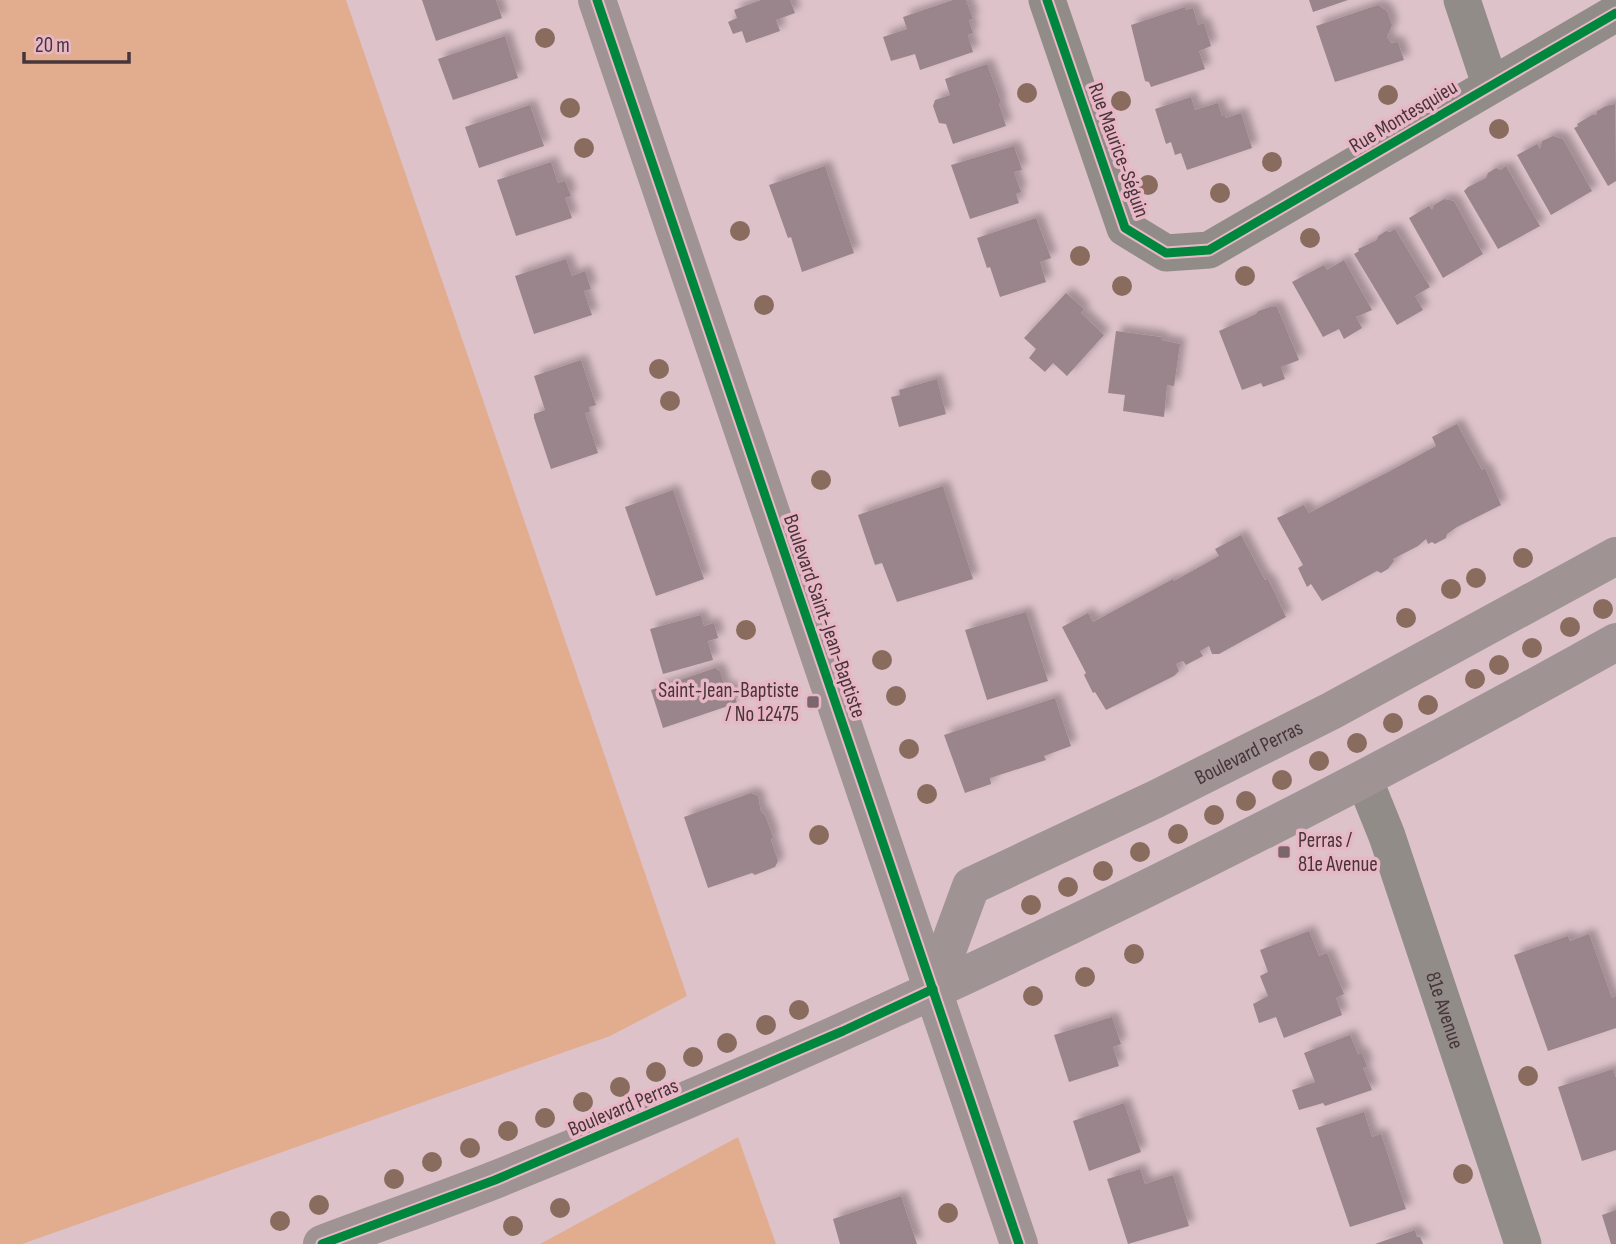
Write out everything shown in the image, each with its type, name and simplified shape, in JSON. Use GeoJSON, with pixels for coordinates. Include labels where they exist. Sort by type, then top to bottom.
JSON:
{"type":"FeatureCollection","features":[{"type":"Feature","properties":{"kind":"main road","name":"Boulevard Saint-Jean-Baptiste"},"geometry":{"type":"LineString","coordinates":[[597,0],[1019,1244]]}},
{"type":"Feature","properties":{"kind":"main road","name":"Boulevard Perras"},"geometry":{"type":"LineString","coordinates":[[933,989],[971,886],[1156,799],[1331,710],[1616,556]]}},
{"type":"Feature","properties":{"kind":"main road","name":"Boulevard Perras"},"geometry":{"type":"LineString","coordinates":[[322,1244],[495,1180],[844,1031],[1189,869],[1364,779],[1616,642]]}},
{"type":"Feature","properties":{"kind":"street","name":"Rue Maurice-Séguin"},"geometry":{"type":"LineString","coordinates":[[1047,0],[1125,229],[1166,253],[1209,250]]}},
{"type":"Feature","properties":{"kind":"street"},"geometry":{"type":"LineString","coordinates":[[1462,0],[1490,85]]}},
{"type":"Feature","properties":{"kind":"street","name":"Rue Montesquieu"},"geometry":{"type":"LineString","coordinates":[[1209,250],[1616,13]]}},
{"type":"Feature","properties":{"kind":"street","name":"81e Avenue"},"geometry":{"type":"LineString","coordinates":[[1364,779],[1387,836],[1523,1244]]}},
{"type":"Feature","properties":{"kind":"shaded area"},"geometry":{"type":"Polygon","coordinates":[[[0,0],[346,0],[687,996],[610,1036],[22,1244],[0,1244],[0,0]]]}},
{"type":"Feature","properties":{"kind":"shaded area"},"geometry":{"type":"Polygon","coordinates":[[[738,1137],[776,1244],[540,1244],[738,1137]]]}},
{"type":"Feature","properties":{"kind":"building"},"geometry":{"type":"Polygon","coordinates":[[[422,0],[496,0],[502,18],[436,41],[422,0]]]}},
{"type":"Feature","properties":{"kind":"building"},"geometry":{"type":"Polygon","coordinates":[[[761,0],[790,0],[795,13],[776,20],[780,31],[746,43],[742,31],[733,34],[728,22],[737,18],[734,10],[761,0]]]}},
{"type":"Feature","properties":{"kind":"building"},"geometry":{"type":"Polygon","coordinates":[[[953,0],[966,0],[973,19],[969,20],[973,33],[968,35],[973,52],[920,70],[915,54],[891,61],[883,37],[907,29],[903,17],[953,0]]]}},
{"type":"Feature","properties":{"kind":"building"},"geometry":{"type":"Polygon","coordinates":[[[1309,0],[1348,0],[1313,12],[1309,0]]]}},
{"type":"Feature","properties":{"kind":"building"},"geometry":{"type":"Polygon","coordinates":[[[1378,5],[1387,11],[1392,25],[1387,37],[1391,43],[1398,42],[1404,60],[1335,82],[1316,26],[1378,5]]]}},
{"type":"Feature","properties":{"kind":"building"},"geometry":{"type":"Polygon","coordinates":[[[1185,7],[1186,10],[1193,8],[1198,25],[1204,23],[1211,46],[1199,51],[1205,69],[1151,87],[1149,82],[1145,81],[1131,25],[1185,7]]]}},
{"type":"Feature","properties":{"kind":"building"},"geometry":{"type":"Polygon","coordinates":[[[505,36],[518,78],[453,100],[438,59],[505,36]]]}},
{"type":"Feature","properties":{"kind":"building"},"geometry":{"type":"Polygon","coordinates":[[[987,64],[1001,102],[999,104],[1006,126],[953,144],[946,124],[939,123],[933,106],[935,100],[950,95],[945,79],[987,64]]]}},
{"type":"Feature","properties":{"kind":"building"},"geometry":{"type":"Polygon","coordinates":[[[1191,97],[1195,110],[1218,103],[1222,116],[1226,118],[1241,113],[1252,148],[1187,170],[1181,153],[1175,155],[1171,142],[1166,144],[1155,109],[1191,97]]]}},
{"type":"Feature","properties":{"kind":"building"},"geometry":{"type":"Polygon","coordinates":[[[1615,104],[1616,181],[1608,186],[1574,128],[1592,115],[1597,115],[1597,111],[1615,104]]]}},
{"type":"Feature","properties":{"kind":"building"},"geometry":{"type":"Polygon","coordinates":[[[530,105],[544,146],[479,168],[465,127],[530,105]]]}},
{"type":"Feature","properties":{"kind":"building"},"geometry":{"type":"Polygon","coordinates":[[[1553,136],[1563,139],[1592,191],[1551,215],[1517,155],[1537,144],[1540,149],[1542,141],[1553,136]]]}},
{"type":"Feature","properties":{"kind":"building"},"geometry":{"type":"Polygon","coordinates":[[[1014,146],[1022,170],[1014,172],[1021,192],[1016,194],[1019,203],[970,219],[951,165],[1014,146]]]}},
{"type":"Feature","properties":{"kind":"building"},"geometry":{"type":"Polygon","coordinates":[[[551,162],[558,183],[565,181],[571,196],[565,198],[572,218],[516,236],[497,180],[551,162]]]}},
{"type":"Feature","properties":{"kind":"building"},"geometry":{"type":"Polygon","coordinates":[[[825,166],[854,253],[802,272],[791,237],[788,238],[769,185],[825,166]]]}},
{"type":"Feature","properties":{"kind":"building"},"geometry":{"type":"Polygon","coordinates":[[[1506,166],[1540,226],[1498,249],[1464,191],[1486,178],[1488,173],[1496,168],[1501,170],[1506,166]]]}},
{"type":"Feature","properties":{"kind":"building"},"geometry":{"type":"Polygon","coordinates":[[[1444,199],[1454,201],[1483,254],[1443,278],[1409,218],[1429,206],[1432,210],[1434,205],[1444,199]]]}},
{"type":"Feature","properties":{"kind":"building"},"geometry":{"type":"Polygon","coordinates":[[[1036,218],[1051,258],[1040,262],[1046,282],[1000,297],[977,238],[1036,218]]]}},
{"type":"Feature","properties":{"kind":"building"},"geometry":{"type":"Polygon","coordinates":[[[1395,229],[1430,287],[1415,296],[1423,310],[1397,325],[1354,254],[1386,231],[1395,229]]]}},
{"type":"Feature","properties":{"kind":"building"},"geometry":{"type":"Polygon","coordinates":[[[566,259],[572,276],[585,271],[591,289],[584,291],[592,315],[534,334],[515,276],[566,259]]]}},
{"type":"Feature","properties":{"kind":"building"},"geometry":{"type":"Polygon","coordinates":[[[1344,260],[1372,310],[1356,317],[1362,328],[1344,339],[1339,329],[1323,337],[1292,282],[1324,265],[1327,270],[1344,260]]]}},
{"type":"Feature","properties":{"kind":"building"},"geometry":{"type":"Polygon","coordinates":[[[1066,293],[1084,309],[1081,313],[1104,335],[1067,376],[1053,363],[1045,372],[1029,358],[1036,349],[1024,338],[1066,293]]]}},
{"type":"Feature","properties":{"kind":"building"},"geometry":{"type":"Polygon","coordinates":[[[1270,307],[1277,307],[1299,360],[1281,367],[1285,379],[1263,387],[1261,383],[1242,390],[1219,331],[1270,307]]]}},
{"type":"Feature","properties":{"kind":"building"},"geometry":{"type":"Polygon","coordinates":[[[1116,331],[1161,337],[1161,340],[1180,344],[1174,386],[1167,385],[1164,417],[1123,411],[1125,395],[1108,393],[1116,331]]]}},
{"type":"Feature","properties":{"kind":"building"},"geometry":{"type":"Polygon","coordinates":[[[581,360],[596,405],[589,407],[590,412],[585,413],[598,453],[551,469],[534,418],[534,414],[545,410],[534,376],[581,360]]]}},
{"type":"Feature","properties":{"kind":"building"},"geometry":{"type":"Polygon","coordinates":[[[937,379],[946,414],[899,427],[891,397],[900,395],[899,390],[937,379]]]}},
{"type":"Feature","properties":{"kind":"building"},"geometry":{"type":"Polygon","coordinates":[[[1457,424],[1482,470],[1485,468],[1501,505],[1457,527],[1435,544],[1428,544],[1426,539],[1393,559],[1388,569],[1381,573],[1377,571],[1322,601],[1311,584],[1307,587],[1298,568],[1303,565],[1277,518],[1304,505],[1309,513],[1390,471],[1436,446],[1432,437],[1457,424]]]}},
{"type":"Feature","properties":{"kind":"building"},"geometry":{"type":"Polygon","coordinates":[[[943,486],[973,579],[897,602],[882,563],[875,565],[858,515],[943,486]]]}},
{"type":"Feature","properties":{"kind":"building"},"geometry":{"type":"Polygon","coordinates":[[[673,490],[704,579],[656,596],[625,507],[673,490]]]}},
{"type":"Feature","properties":{"kind":"building"},"geometry":{"type":"Polygon","coordinates":[[[1241,535],[1265,580],[1268,579],[1286,617],[1219,654],[1212,654],[1209,646],[1200,651],[1203,656],[1186,665],[1183,661],[1176,664],[1179,671],[1174,676],[1106,710],[1095,692],[1093,693],[1084,675],[1086,673],[1062,627],[1088,613],[1093,622],[1173,579],[1174,581],[1219,556],[1215,549],[1241,535]]]}},
{"type":"Feature","properties":{"kind":"building"},"geometry":{"type":"Polygon","coordinates":[[[1026,612],[1048,681],[987,700],[965,630],[1026,612]]]}},
{"type":"Feature","properties":{"kind":"building"},"geometry":{"type":"Polygon","coordinates":[[[701,615],[704,626],[714,623],[718,638],[708,641],[713,660],[663,674],[650,629],[701,615]]]}},
{"type":"Feature","properties":{"kind":"building"},"geometry":{"type":"Polygon","coordinates":[[[715,668],[720,671],[725,688],[732,687],[737,703],[663,728],[651,690],[715,668]]]}},
{"type":"Feature","properties":{"kind":"building"},"geometry":{"type":"Polygon","coordinates":[[[1055,698],[1071,746],[1044,756],[1046,760],[990,778],[991,784],[965,793],[944,735],[1055,698]]]}},
{"type":"Feature","properties":{"kind":"building"},"geometry":{"type":"Polygon","coordinates":[[[751,793],[758,796],[761,812],[765,815],[773,837],[771,840],[778,861],[775,867],[755,875],[752,873],[708,888],[684,817],[751,793]]]}},
{"type":"Feature","properties":{"kind":"building"},"geometry":{"type":"Polygon","coordinates":[[[1309,931],[1319,956],[1327,953],[1344,994],[1336,998],[1342,1015],[1284,1038],[1276,1017],[1259,1023],[1253,1004],[1268,996],[1260,976],[1268,972],[1260,950],[1309,931]]]}},
{"type":"Feature","properties":{"kind":"building"},"geometry":{"type":"Polygon","coordinates":[[[1589,934],[1612,998],[1616,996],[1616,1028],[1548,1051],[1514,955],[1568,936],[1570,941],[1589,934]]]}},
{"type":"Feature","properties":{"kind":"building"},"geometry":{"type":"Polygon","coordinates":[[[1112,1017],[1121,1044],[1113,1047],[1119,1066],[1069,1082],[1054,1035],[1112,1017]]]}},
{"type":"Feature","properties":{"kind":"building"},"geometry":{"type":"Polygon","coordinates":[[[1350,1035],[1358,1054],[1362,1053],[1367,1067],[1363,1068],[1372,1090],[1325,1106],[1323,1103],[1299,1110],[1292,1090],[1315,1082],[1304,1053],[1350,1035]]]}},
{"type":"Feature","properties":{"kind":"building"},"geometry":{"type":"Polygon","coordinates":[[[1613,1069],[1616,1078],[1616,1150],[1582,1161],[1558,1087],[1613,1069]]]}},
{"type":"Feature","properties":{"kind":"building"},"geometry":{"type":"Polygon","coordinates":[[[1124,1103],[1141,1152],[1089,1171],[1073,1121],[1124,1103]]]}},
{"type":"Feature","properties":{"kind":"building"},"geometry":{"type":"Polygon","coordinates":[[[1364,1112],[1372,1137],[1381,1134],[1406,1209],[1350,1227],[1316,1128],[1364,1112]]]}},
{"type":"Feature","properties":{"kind":"building"},"geometry":{"type":"Polygon","coordinates":[[[1140,1169],[1145,1184],[1173,1175],[1189,1226],[1128,1244],[1107,1179],[1140,1169]]]}},
{"type":"Feature","properties":{"kind":"building"},"geometry":{"type":"Polygon","coordinates":[[[901,1196],[917,1244],[840,1244],[833,1219],[901,1196]]]}},
{"type":"Feature","properties":{"kind":"building"},"geometry":{"type":"Polygon","coordinates":[[[1616,1210],[1616,1244],[1611,1244],[1602,1215],[1616,1210]]]}},
{"type":"Feature","properties":{"kind":"building"},"geometry":{"type":"Polygon","coordinates":[[[1415,1230],[1423,1244],[1375,1244],[1415,1230]]]}},
{"type":"Feature","properties":{"kind":"cycle path"},"geometry":{"type":"LineString","coordinates":[[597,0],[1019,1244]]}},
{"type":"Feature","properties":{"kind":"cycle path"},"geometry":{"type":"LineString","coordinates":[[1047,0],[1125,228],[1166,253],[1209,250],[1616,13]]}},
{"type":"Feature","properties":{"kind":"cycle path"},"geometry":{"type":"LineString","coordinates":[[322,1244],[495,1180],[843,1031],[933,989]]}},
{"type":"Feature","properties":{"kind":"place","name":"Saint-Jean-Baptiste / No 12475"},"geometry":{"type":"Point","coordinates":[813,702]}},
{"type":"Feature","properties":{"kind":"place","name":"Perras / 81e Avenue"},"geometry":{"type":"Point","coordinates":[1284,852]}}]}
